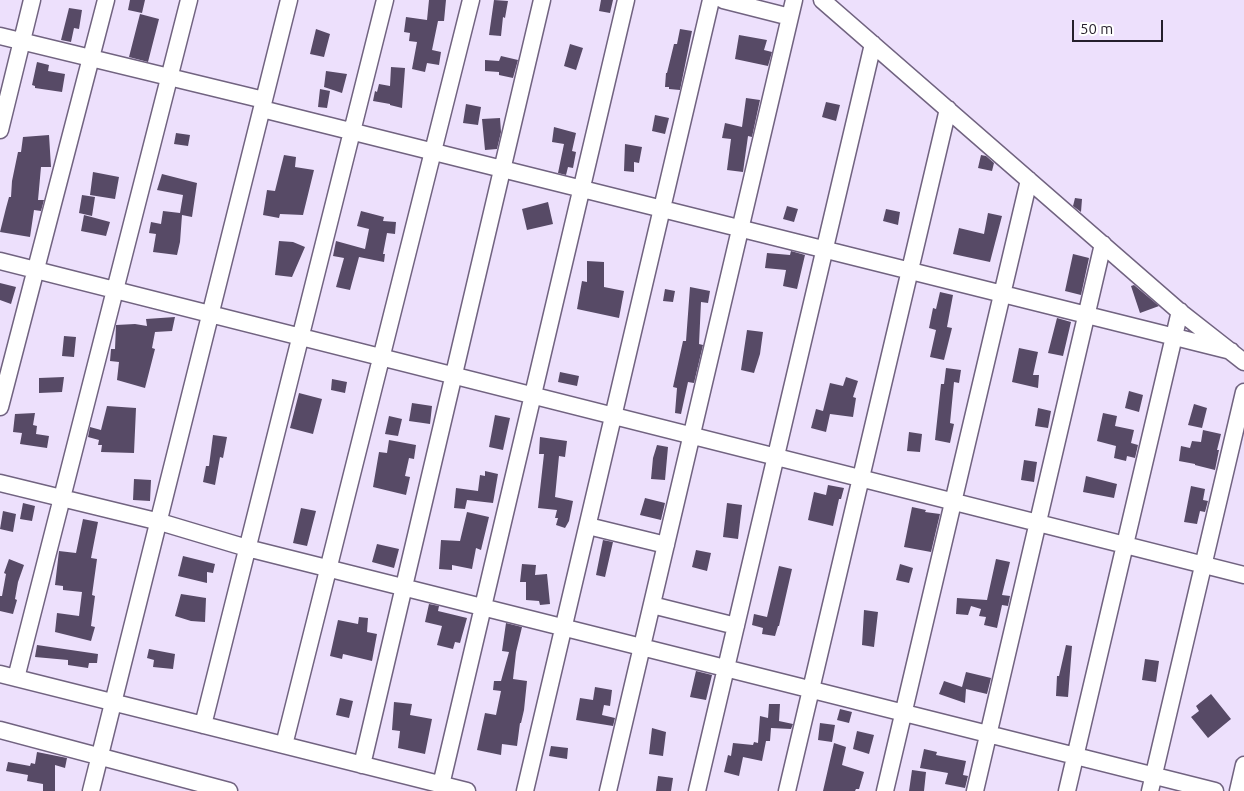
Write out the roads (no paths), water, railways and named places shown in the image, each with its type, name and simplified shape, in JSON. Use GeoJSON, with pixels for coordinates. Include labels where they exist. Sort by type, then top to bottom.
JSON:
{"type":"FeatureCollection","features":[{"type":"Feature","properties":{"kind":"street"},"geometry":{"type":"LineString","coordinates":[[0,130],[32,0]]}},
{"type":"Feature","properties":{"kind":"street"},"geometry":{"type":"LineString","coordinates":[[0,407],[106,0]]}},
{"type":"Feature","properties":{"kind":"street"},"geometry":{"type":"LineString","coordinates":[[16,678],[189,0]]}},
{"type":"Feature","properties":{"kind":"street"},"geometry":{"type":"LineString","coordinates":[[91,791],[160,522],[289,0]]}},
{"type":"Feature","properties":{"kind":"street"},"geometry":{"type":"LineString","coordinates":[[203,725],[385,0]]}},
{"type":"Feature","properties":{"kind":"street"},"geometry":{"type":"LineString","coordinates":[[284,745],[471,0]]}},
{"type":"Feature","properties":{"kind":"street"},"geometry":{"type":"LineString","coordinates":[[362,765],[542,0]]}},
{"type":"Feature","properties":{"kind":"street"},"geometry":{"type":"LineString","coordinates":[[441,785],[626,0]]}},
{"type":"Feature","properties":{"kind":"street"},"geometry":{"type":"LineString","coordinates":[[525,791],[711,0]]}},
{"type":"Feature","properties":{"kind":"street"},"geometry":{"type":"LineString","coordinates":[[722,0],[790,16]]}},
{"type":"Feature","properties":{"kind":"street"},"geometry":{"type":"LineString","coordinates":[[608,791],[794,0]]}},
{"type":"Feature","properties":{"kind":"street"},"geometry":{"type":"LineString","coordinates":[[822,0],[1180,311],[1244,362]]}},
{"type":"Feature","properties":{"kind":"street"},"geometry":{"type":"LineString","coordinates":[[0,36],[170,77],[352,131],[1231,351]]}},
{"type":"Feature","properties":{"kind":"street"},"geometry":{"type":"LineString","coordinates":[[697,791],[873,44]]}},
{"type":"Feature","properties":{"kind":"street"},"geometry":{"type":"LineString","coordinates":[[787,791],[948,109]]}},
{"type":"Feature","properties":{"kind":"street"},"geometry":{"type":"LineString","coordinates":[[885,791],[1029,180]]}},
{"type":"Feature","properties":{"kind":"street"},"geometry":{"type":"LineString","coordinates":[[974,791],[1103,244]]}},
{"type":"Feature","properties":{"kind":"street"},"geometry":{"type":"LineString","coordinates":[[0,261],[1244,575]]}},
{"type":"Feature","properties":{"kind":"street"},"geometry":{"type":"LineString","coordinates":[[1067,791],[1180,311]]}},
{"type":"Feature","properties":{"kind":"street"},"geometry":{"type":"LineString","coordinates":[[1152,783],[1244,392]]}},
{"type":"Feature","properties":{"kind":"street"},"geometry":{"type":"LineString","coordinates":[[0,483],[160,522],[247,548],[404,588],[1076,756],[1152,783],[1215,791]]}},
{"type":"Feature","properties":{"kind":"street"},"geometry":{"type":"LineString","coordinates":[[588,526],[666,545]]}},
{"type":"Feature","properties":{"kind":"street"},"geometry":{"type":"LineString","coordinates":[[652,605],[736,626]]}},
{"type":"Feature","properties":{"kind":"street"},"geometry":{"type":"LineString","coordinates":[[0,674],[467,791]]}},
{"type":"Feature","properties":{"kind":"street"},"geometry":{"type":"LineString","coordinates":[[0,730],[100,757],[183,785],[229,791]]}},
{"type":"Feature","properties":{"kind":"street"},"geometry":{"type":"LineString","coordinates":[[1238,791],[1244,765]]}}]}
